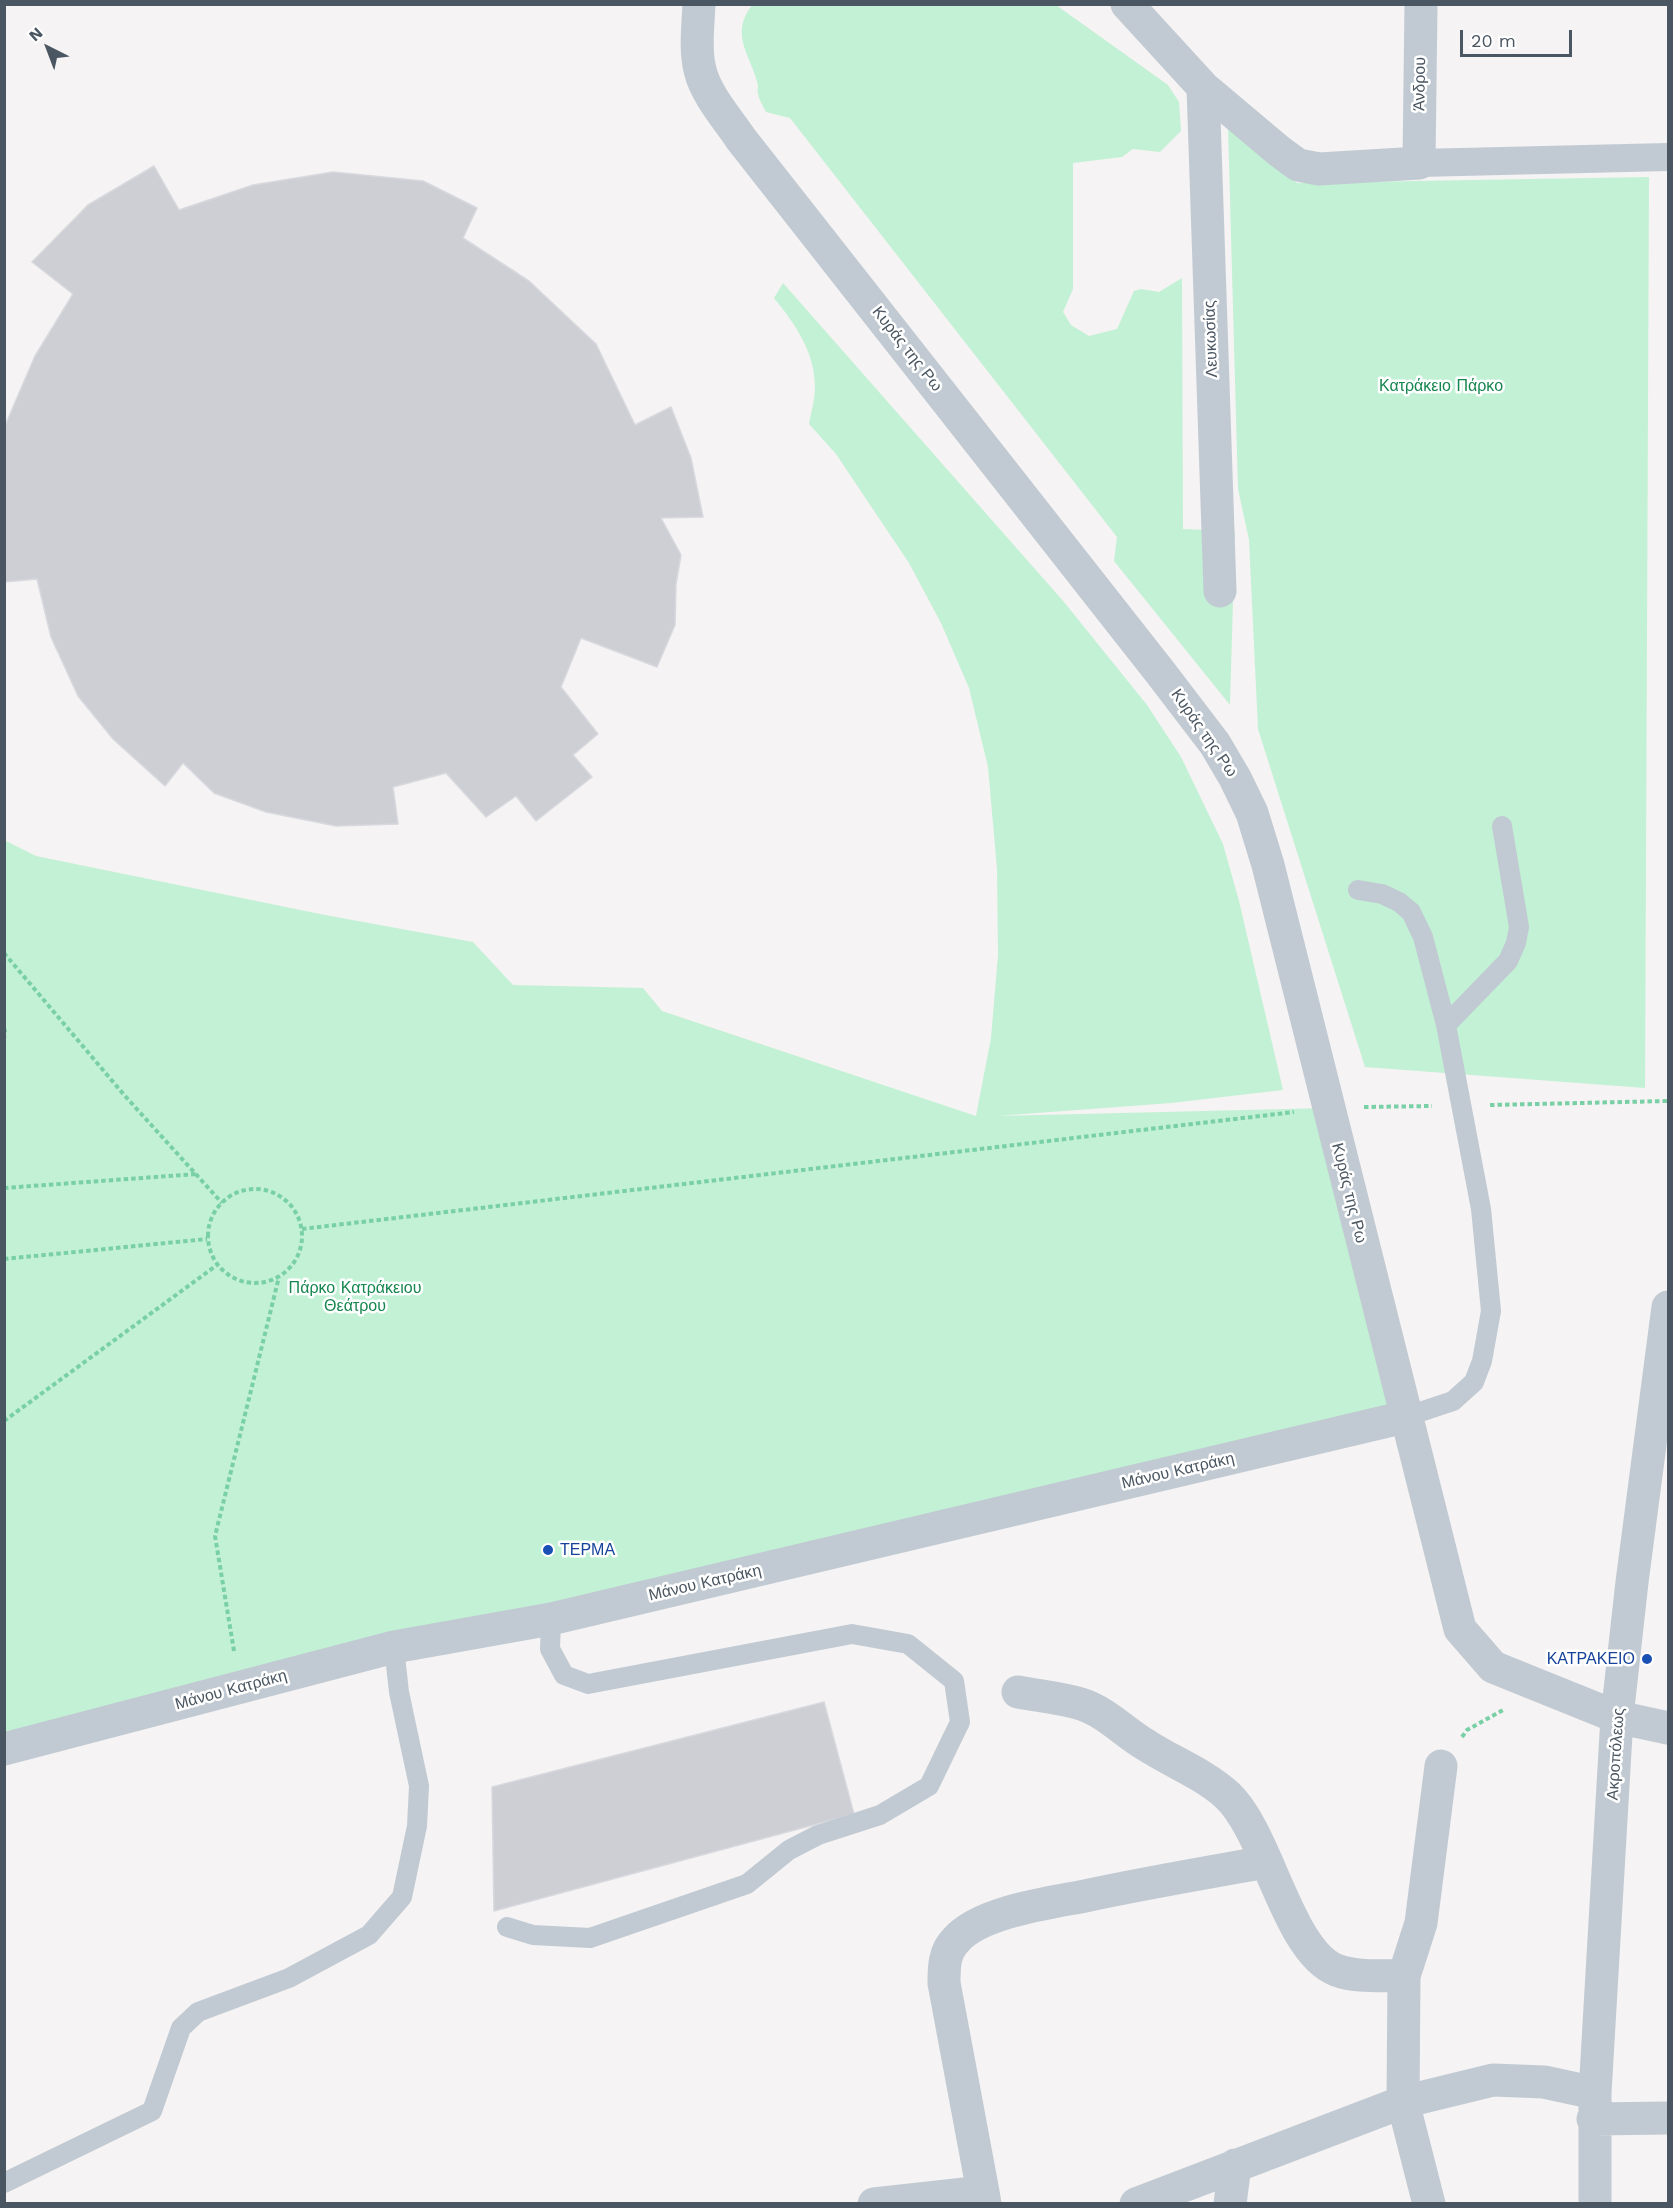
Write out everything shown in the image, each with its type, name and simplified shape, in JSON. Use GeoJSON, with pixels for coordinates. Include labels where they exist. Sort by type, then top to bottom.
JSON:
{"type":"FeatureCollection","features":[{"type":"Feature","properties":{"kind":"street","name":"Κυράς της Ρω"},"geometry":{"type":"LineString","coordinates":[[699,4],[700,72],[741,139],[1153,662],[1226,762],[1244,794],[1260,840],[1460,1629],[1493,1667],[1546,1687]]}},
{"type":"Feature","properties":{"kind":"street"},"geometry":{"type":"LineString","coordinates":[[1127,4],[1203,87],[1279,152],[1298,165],[1319,169],[1419,163],[1668,157]]}},
{"type":"Feature","properties":{"kind":"street","name":"Άνδρου"},"geometry":{"type":"LineString","coordinates":[[1419,163],[1421,4]]}},
{"type":"Feature","properties":{"kind":"street","name":"Λευκωσίας"},"geometry":{"type":"LineString","coordinates":[[1203,87],[1220,591]]}},
{"type":"Feature","properties":{"kind":"street","name":"Ακροπόλεως"},"geometry":{"type":"LineString","coordinates":[[1594,2204],[1594,2106],[1617,1717],[1668,1307]]}},
{"type":"Feature","properties":{"kind":"street","name":"Μάνου Κατράκη"},"geometry":{"type":"LineString","coordinates":[[4,1749],[394,1647],[551,1619],[1405,1417]]}},
{"type":"Feature","properties":{"kind":"street"},"geometry":{"type":"LineString","coordinates":[[1546,1687],[1617,1717],[1668,1728]]}},
{"type":"Feature","properties":{"kind":"street"},"geometry":{"type":"LineString","coordinates":[[1018,1692],[1081,1704],[1103,1714],[1146,1746],[1227,1795],[1245,1817],[1307,1944],[1320,1958],[1335,1969],[1352,1974],[1404,1976]]}},
{"type":"Feature","properties":{"kind":"street"},"geometry":{"type":"LineString","coordinates":[[1429,2204],[1403,2102],[1404,1976],[1421,1923],[1441,1766]]}},
{"type":"Feature","properties":{"kind":"street"},"geometry":{"type":"LineString","coordinates":[[874,2204],[984,2198],[944,1983],[944,1960],[955,1940],[974,1926],[1014,1911],[1146,1883],[1266,1862]]}},
{"type":"Feature","properties":{"kind":"street"},"geometry":{"type":"LineString","coordinates":[[1136,2204],[1403,2102],[1493,2080],[1544,2082],[1594,2106],[1668,2118]]}},
{"type":"Feature","properties":{"kind":"street"},"geometry":{"type":"LineString","coordinates":[[1230,2204],[1235,2165]]}},
{"type":"Feature","properties":{"kind":"lane"},"geometry":{"type":"LineString","coordinates":[[1446,1025],[1508,961],[1516,943],[1518,927],[1502,826]]}},
{"type":"Feature","properties":{"kind":"lane"},"geometry":{"type":"LineString","coordinates":[[1358,890],[1382,894],[1399,902],[1411,912],[1423,937],[1446,1025],[1481,1209],[1491,1311],[1482,1360],[1474,1382],[1453,1401],[1405,1417]]}},
{"type":"Feature","properties":{"kind":"lane"},"geometry":{"type":"LineString","coordinates":[[507,1927],[533,1935],[590,1938],[747,1884],[789,1850],[818,1835],[880,1815],[930,1786],[960,1722],[954,1681],[908,1644],[852,1634],[588,1684],[564,1675],[550,1649],[551,1619]]}},
{"type":"Feature","properties":{"kind":"lane"},"geometry":{"type":"LineString","coordinates":[[4,2183],[152,2111],[182,2028],[198,2012],[289,1978],[369,1935],[402,1897],[417,1826],[419,1786],[399,1692],[394,1647]]}},
{"type":"Feature","properties":{"kind":"path"},"geometry":{"type":"LineString","coordinates":[[4,953],[125,1096],[222,1203]]}},
{"type":"Feature","properties":{"kind":"path"},"geometry":{"type":"LineString","coordinates":[[4,1028],[6,1035],[4,1036]]}},
{"type":"Feature","properties":{"kind":"path"},"geometry":{"type":"LineString","coordinates":[[302,1229],[1328,1108],[1668,1101]]}},
{"type":"Feature","properties":{"kind":"path"},"geometry":{"type":"LineString","coordinates":[[4,1188],[198,1174]]}},
{"type":"Feature","properties":{"kind":"path"},"geometry":{"type":"LineString","coordinates":[[262,1189],[277,1194],[289,1202],[298,1214],[302,1229],[302,1244],[297,1260],[279,1277],[257,1284],[241,1282],[226,1274],[217,1265],[207,1239],[212,1216],[222,1203],[233,1195],[247,1190],[262,1189]]}},
{"type":"Feature","properties":{"kind":"path"},"geometry":{"type":"LineString","coordinates":[[4,1259],[207,1239]]}},
{"type":"Feature","properties":{"kind":"path"},"geometry":{"type":"LineString","coordinates":[[4,1421],[217,1265]]}},
{"type":"Feature","properties":{"kind":"path"},"geometry":{"type":"LineString","coordinates":[[240,1688],[215,1536],[279,1277]]}},
{"type":"Feature","properties":{"kind":"path"},"geometry":{"type":"LineString","coordinates":[[1441,1766],[1467,1730],[1546,1687]]}},
{"type":"Feature","properties":{"kind":"green space"},"geometry":{"type":"Polygon","coordinates":[[[752,5],[1056,5],[1168,85],[1179,102],[1181,131],[1160,152],[1133,149],[1122,157],[1073,163],[1073,289],[1063,312],[1071,325],[1089,336],[1117,329],[1134,291],[1141,289],[1159,292],[1182,278],[1183,529],[1235,531],[1230,705],[1114,561],[1117,537],[790,118],[766,112],[759,96],[755,74],[742,36],[745,16],[752,5]]]}},
{"type":"Feature","properties":{"kind":"green space","name":"Κατράκειο Πάρκο"},"geometry":{"type":"Polygon","coordinates":[[[1228,126],[1297,183],[1649,177],[1645,1088],[1365,1067],[1258,729],[1249,540],[1238,489],[1228,126]]]}},
{"type":"Feature","properties":{"kind":"green space","name":"Πάρκο Κατράκειου Θεάτρου"},"geometry":{"type":"Polygon","coordinates":[[[783,283],[1064,602],[1147,705],[1181,757],[1223,844],[1239,901],[1283,1090],[1171,1103],[997,1116],[1328,1108],[1405,1417],[5,1749],[4,840],[36,856],[325,915],[473,942],[513,985],[643,988],[662,1011],[976,1116],[991,1038],[998,955],[997,869],[988,767],[969,688],[941,623],[909,563],[836,454],[809,424],[815,387],[812,362],[802,339],[774,298],[783,283]]]}},
{"type":"Feature","properties":{"kind":"building"},"geometry":{"type":"Polygon","coordinates":[[[154,166],[179,210],[253,185],[333,172],[423,181],[477,208],[463,238],[529,281],[596,344],[635,425],[671,407],[691,458],[703,517],[661,518],[681,555],[676,584],[675,625],[657,667],[581,638],[561,687],[598,734],[573,755],[592,777],[536,821],[516,796],[486,817],[446,773],[393,787],[398,824],[336,826],[266,812],[214,793],[183,763],[165,786],[113,739],[78,696],[51,637],[37,579],[4,582],[4,428],[35,356],[73,294],[32,262],[88,205],[154,166]]]}},
{"type":"Feature","properties":{"kind":"building"},"geometry":{"type":"Polygon","coordinates":[[[824,1702],[854,1814],[494,1911],[492,1787],[824,1702]]]}},
{"type":"Feature","properties":{"kind":"place","name":"ΤΕΡΜΑ"},"geometry":{"type":"Point","coordinates":[548,1550]}},
{"type":"Feature","properties":{"kind":"place","name":"ΚΑΤΡΑΚΕΙΟ"},"geometry":{"type":"Point","coordinates":[1647,1659]}}]}
